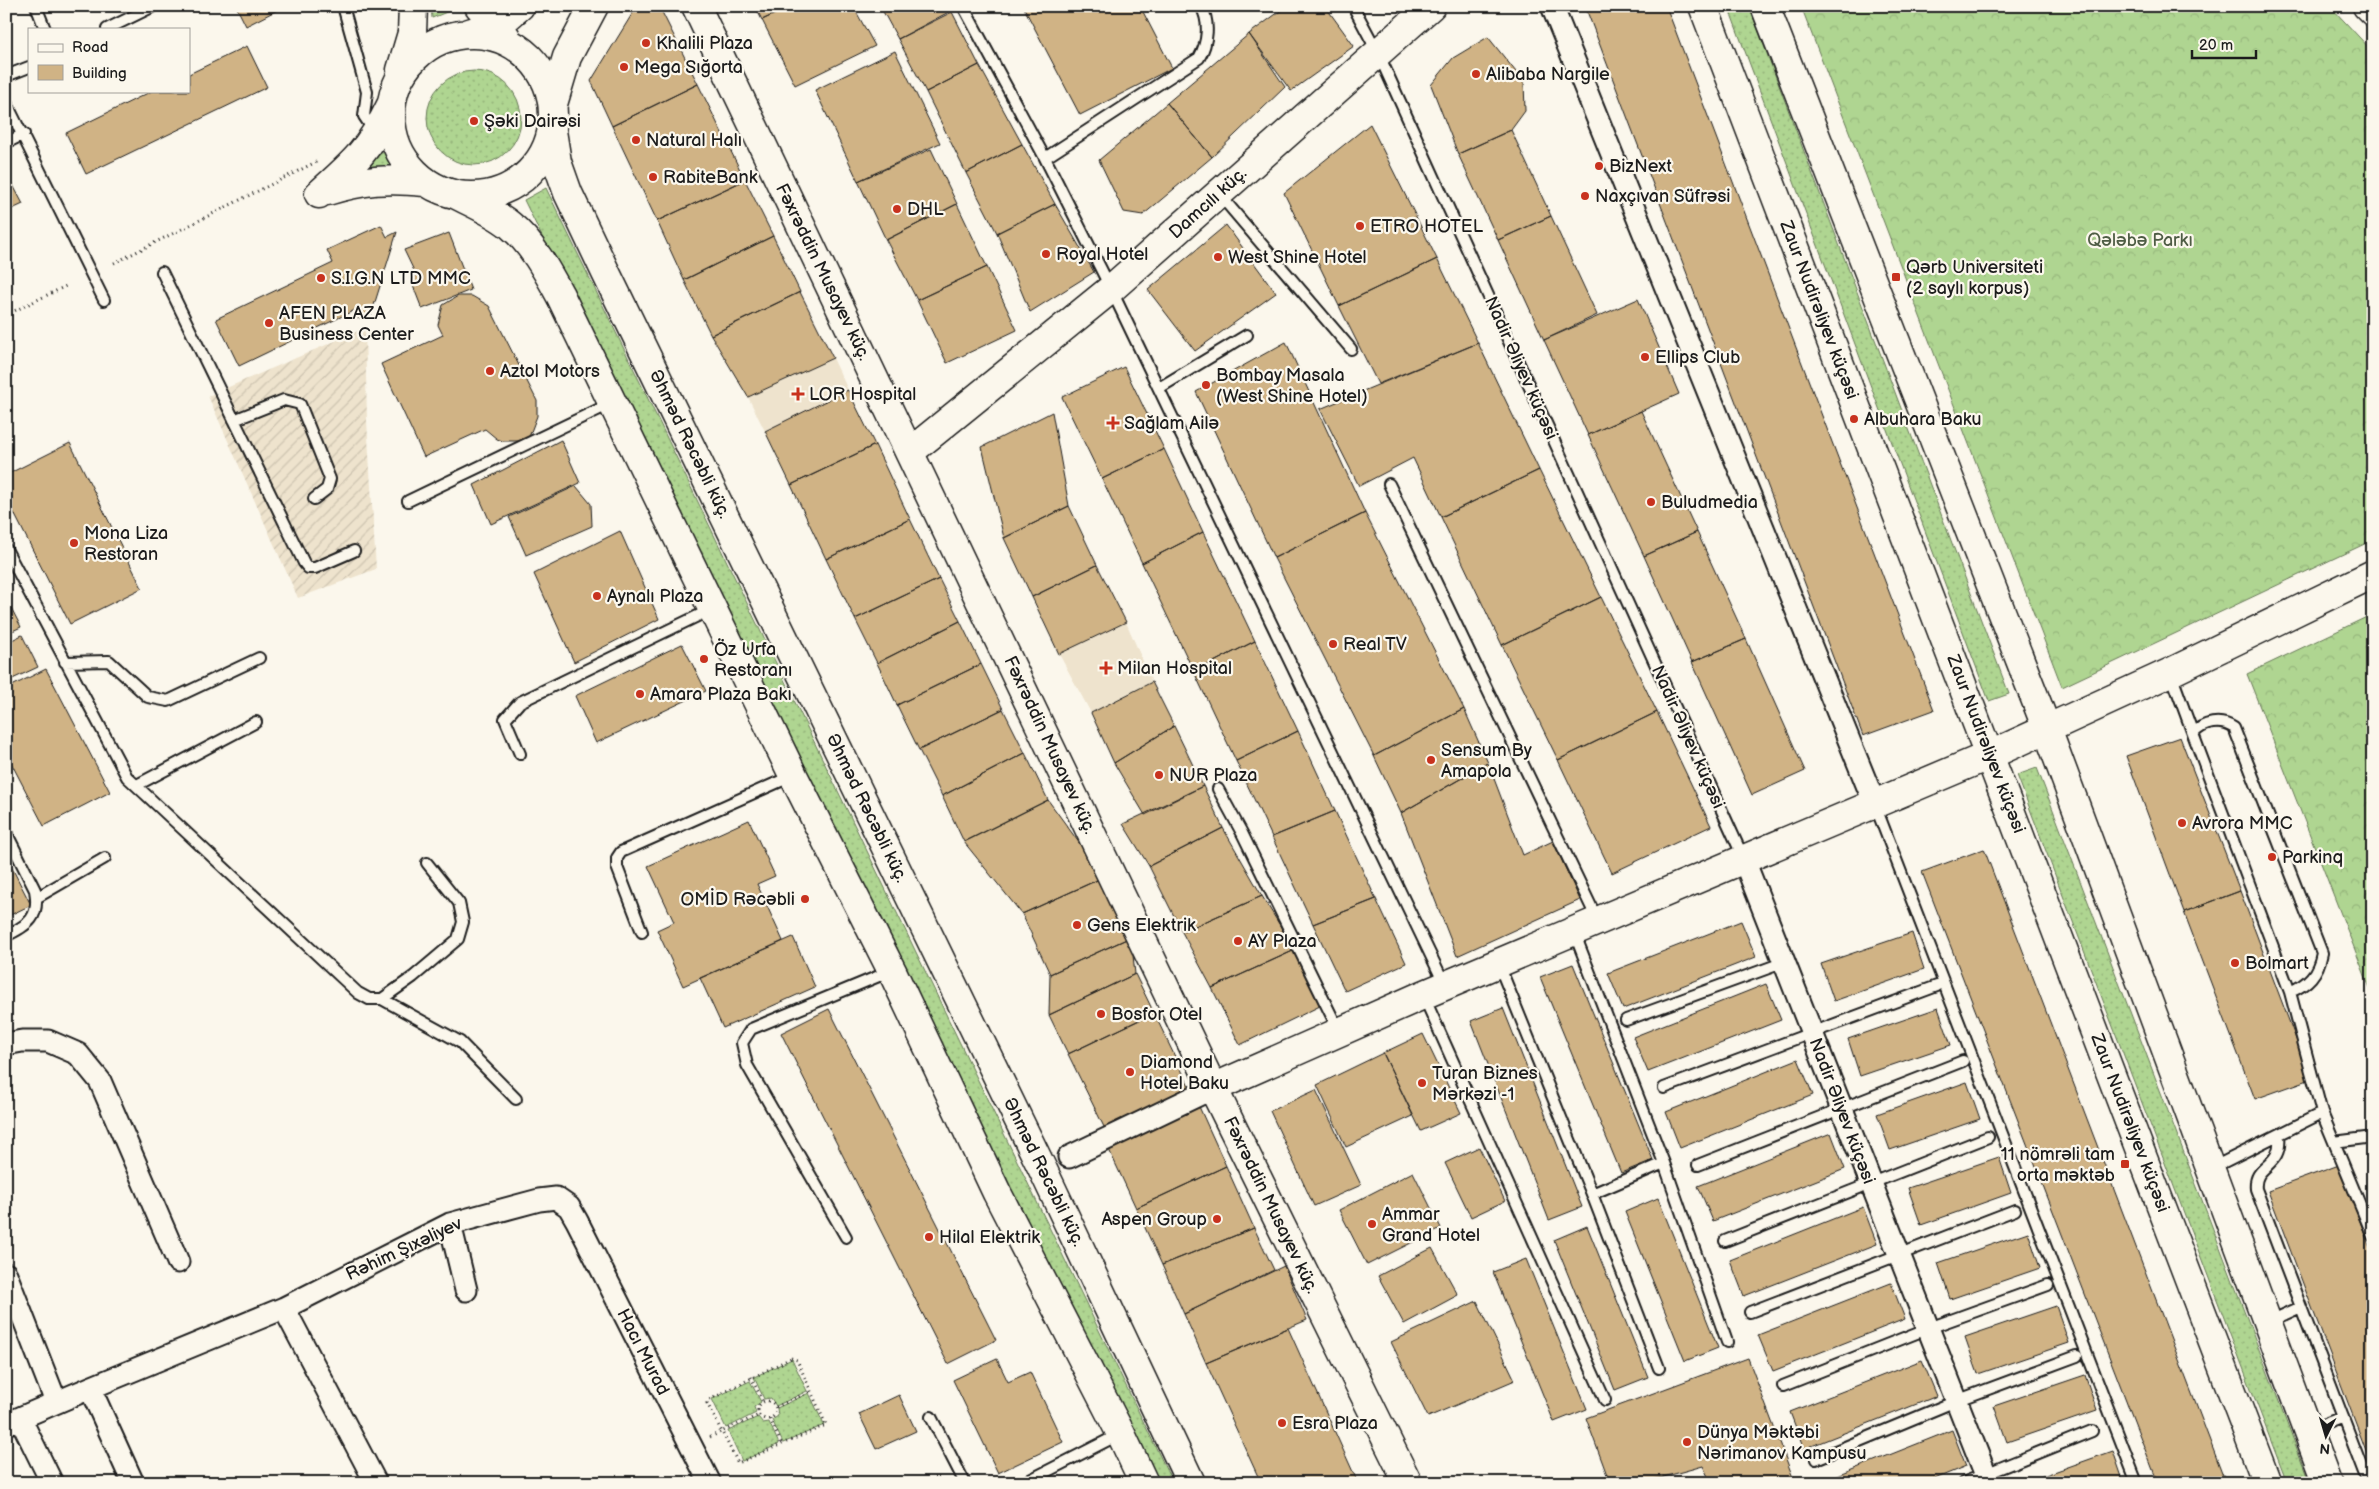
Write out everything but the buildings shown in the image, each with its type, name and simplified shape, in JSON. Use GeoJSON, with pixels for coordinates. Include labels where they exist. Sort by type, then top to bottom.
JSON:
{"type":"FeatureCollection","features":[{"type":"Feature","properties":{"kind":"street"},"geometry":{"type":"LineString","coordinates":[[413,6],[412,34],[394,95],[392,127],[398,148],[409,167],[425,182]]}},
{"type":"Feature","properties":{"kind":"street"},"geometry":{"type":"LineString","coordinates":[[463,35],[487,16],[520,6]]}},
{"type":"Feature","properties":{"kind":"street"},"geometry":{"type":"LineString","coordinates":[[455,194],[477,196],[491,194],[517,183],[533,169],[541,157],[552,131],[553,104],[567,57],[594,6]]}},
{"type":"Feature","properties":{"kind":"street","name":"Fəxrəddin Musayev küç."},"geometry":{"type":"LineString","coordinates":[[696,6],[1213,1088],[1408,1483]]}},
{"type":"Feature","properties":{"kind":"street","name":"Damcılı küç."},"geometry":{"type":"LineString","coordinates":[[910,452],[1112,288],[1431,6]]}},
{"type":"Feature","properties":{"kind":"street"},"geometry":{"type":"LineString","coordinates":[[1552,6],[1874,802]]}},
{"type":"Feature","properties":{"kind":"street","name":"Zaur Nudirəliyev küçəsi"},"geometry":{"type":"LineString","coordinates":[[1703,6],[2267,1483]]}},
{"type":"Feature","properties":{"kind":"street"},"geometry":{"type":"LineString","coordinates":[[1765,6],[2047,729],[2212,1168],[2327,1483]]}},
{"type":"Feature","properties":{"kind":"street"},"geometry":{"type":"LineString","coordinates":[[2368,6],[2373,12]]}},
{"type":"Feature","properties":{"kind":"street"},"geometry":{"type":"LineString","coordinates":[[487,16],[514,46],[533,61],[542,74],[553,104]]}},
{"type":"Feature","properties":{"kind":"street"},"geometry":{"type":"LineString","coordinates":[[514,46],[489,36],[463,35],[442,40],[423,50],[408,66],[377,135],[355,163],[319,194],[365,181],[425,182],[487,210],[511,226],[530,247],[560,295],[793,775],[892,971],[997,1193],[1121,1434],[1144,1483]]}},
{"type":"Feature","properties":{"kind":"street","name":"Əhməd Rəcəbli küç."},"geometry":{"type":"LineString","coordinates":[[552,131],[557,162],[568,193],[1043,1170],[1191,1483]]}},
{"type":"Feature","properties":{"kind":"street"},"geometry":{"type":"LineString","coordinates":[[1069,1156],[1213,1088],[1434,990],[1744,860],[1874,802],[1990,755],[2171,672],[2373,574]]}},
{"type":"Feature","properties":{"kind":"street","name":"Nadir Əliyev küçəsi"},"geometry":{"type":"LineString","coordinates":[[1744,860],[1987,1478]]}},
{"type":"Feature","properties":{"kind":"street"},"geometry":{"type":"LineString","coordinates":[[6,1044],[48,1040],[78,1054],[100,1081],[178,1262]]}},
{"type":"Feature","properties":{"kind":"street","name":"Rəhim Şıxəliyev"},"geometry":{"type":"LineString","coordinates":[[13,1421],[284,1308],[450,1224],[539,1200],[556,1198],[569,1207],[576,1221]]}},
{"type":"Feature","properties":{"kind":"street","name":"Hacı Murad"},"geometry":{"type":"LineString","coordinates":[[576,1221],[710,1483]]}},
{"type":"Feature","properties":{"kind":"street"},"geometry":{"type":"LineString","coordinates":[[450,1224],[466,1290]]}},
{"type":"Feature","properties":{"kind":"street"},"geometry":{"type":"LineString","coordinates":[[6,1274],[56,1402]]}},
{"type":"Feature","properties":{"kind":"street"},"geometry":{"type":"LineString","coordinates":[[284,1308],[376,1483]]}},
{"type":"Feature","properties":{"kind":"street"},"geometry":{"type":"LineString","coordinates":[[90,1388],[133,1483]]}},
{"type":"Feature","properties":{"kind":"street"},"geometry":{"type":"LineString","coordinates":[[13,1421],[52,1483]]}},
{"type":"Feature","properties":{"kind":"lane"},"geometry":{"type":"LineString","coordinates":[[36,6],[45,28]]}},
{"type":"Feature","properties":{"kind":"lane"},"geometry":{"type":"LineString","coordinates":[[109,28],[154,6]]}},
{"type":"Feature","properties":{"kind":"lane"},"geometry":{"type":"LineString","coordinates":[[343,6],[367,92],[364,116],[377,135]]}},
{"type":"Feature","properties":{"kind":"lane"},"geometry":{"type":"LineString","coordinates":[[963,6],[1112,288],[1159,388],[1434,990],[1605,1400]]}},
{"type":"Feature","properties":{"kind":"lane","name":"Nadir Əliyev küçəsi"},"geometry":{"type":"LineString","coordinates":[[1353,6],[1378,53],[1744,860]]}},
{"type":"Feature","properties":{"kind":"lane"},"geometry":{"type":"LineString","coordinates":[[1045,158],[1199,58],[1206,47],[1205,8]]}},
{"type":"Feature","properties":{"kind":"lane"},"geometry":{"type":"LineString","coordinates":[[6,76],[28,67]]}},
{"type":"Feature","properties":{"kind":"lane"},"geometry":{"type":"LineString","coordinates":[[6,102],[24,134],[104,300]]}},
{"type":"Feature","properties":{"kind":"lane"},"geometry":{"type":"LineString","coordinates":[[6,143],[24,134]]}},
{"type":"Feature","properties":{"kind":"lane"},"geometry":{"type":"LineString","coordinates":[[1218,194],[1351,349]]}},
{"type":"Feature","properties":{"kind":"lane"},"geometry":{"type":"LineString","coordinates":[[162,272],[304,563],[308,568],[315,568],[354,551]]}},
{"type":"Feature","properties":{"kind":"lane"},"geometry":{"type":"LineString","coordinates":[[1159,388],[1247,335]]}},
{"type":"Feature","properties":{"kind":"lane"},"geometry":{"type":"LineString","coordinates":[[234,420],[284,400],[300,404],[330,479],[327,488],[314,500]]}},
{"type":"Feature","properties":{"kind":"lane"},"geometry":{"type":"LineString","coordinates":[[408,501],[612,403]]}},
{"type":"Feature","properties":{"kind":"lane"},"geometry":{"type":"LineString","coordinates":[[1389,484],[1586,927],[1664,1163],[1727,1342]]}},
{"type":"Feature","properties":{"kind":"lane"},"geometry":{"type":"LineString","coordinates":[[6,549],[127,777],[358,993],[369,998],[382,998],[460,1042],[516,1099]]}},
{"type":"Feature","properties":{"kind":"lane"},"geometry":{"type":"LineString","coordinates":[[520,754],[505,719],[520,702],[713,609]]}},
{"type":"Feature","properties":{"kind":"lane"},"geometry":{"type":"LineString","coordinates":[[65,662],[109,661],[148,697],[168,701],[259,658]]}},
{"type":"Feature","properties":{"kind":"lane"},"geometry":{"type":"LineString","coordinates":[[2171,672],[2290,992],[2322,1113],[2373,1236]]}},
{"type":"Feature","properties":{"kind":"lane"},"geometry":{"type":"LineString","coordinates":[[137,785],[256,722]]}},
{"type":"Feature","properties":{"kind":"lane"},"geometry":{"type":"LineString","coordinates":[[2193,734],[2198,728],[2212,723],[2229,724],[2234,728],[2322,953],[2320,965],[2314,976],[2305,985],[2290,992]]}},
{"type":"Feature","properties":{"kind":"lane"},"geometry":{"type":"LineString","coordinates":[[642,932],[617,867],[617,858],[621,852],[793,775]]}},
{"type":"Feature","properties":{"kind":"lane"},"geometry":{"type":"LineString","coordinates":[[1218,788],[1242,833],[1339,1032]]}},
{"type":"Feature","properties":{"kind":"lane"},"geometry":{"type":"LineString","coordinates":[[1874,802],[2137,1483]]}},
{"type":"Feature","properties":{"kind":"lane"},"geometry":{"type":"LineString","coordinates":[[6,832],[35,890],[36,898],[32,920],[27,925],[6,936]]}},
{"type":"Feature","properties":{"kind":"lane"},"geometry":{"type":"LineString","coordinates":[[36,898],[105,858]]}},
{"type":"Feature","properties":{"kind":"lane"},"geometry":{"type":"LineString","coordinates":[[382,998],[414,977],[458,940],[463,922],[459,903],[427,863]]}},
{"type":"Feature","properties":{"kind":"lane"},"geometry":{"type":"LineString","coordinates":[[1626,1020],[1785,962]]}},
{"type":"Feature","properties":{"kind":"lane"},"geometry":{"type":"LineString","coordinates":[[1499,964],[1592,1194],[1659,1368]]}},
{"type":"Feature","properties":{"kind":"lane"},"geometry":{"type":"LineString","coordinates":[[846,1237],[747,1065],[742,1043],[750,1029],[892,971]]}},
{"type":"Feature","properties":{"kind":"lane"},"geometry":{"type":"LineString","coordinates":[[1664,1088],[1937,986]]}},
{"type":"Feature","properties":{"kind":"lane"},"geometry":{"type":"LineString","coordinates":[[1698,1165],[1963,1061]]}},
{"type":"Feature","properties":{"kind":"lane"},"geometry":{"type":"LineString","coordinates":[[2212,1168],[2322,1113]]}},
{"type":"Feature","properties":{"kind":"lane"},"geometry":{"type":"LineString","coordinates":[[2279,1135],[2278,1153],[2274,1161],[2258,1175],[2255,1180],[2256,1189],[2368,1483]]}},
{"type":"Feature","properties":{"kind":"lane"},"geometry":{"type":"LineString","coordinates":[[1725,1241],[1869,1182],[1988,1137]]}},
{"type":"Feature","properties":{"kind":"lane"},"geometry":{"type":"LineString","coordinates":[[2334,1142],[2373,1137]]}},
{"type":"Feature","properties":{"kind":"lane"},"geometry":{"type":"LineString","coordinates":[[1592,1194],[1664,1163]]}},
{"type":"Feature","properties":{"kind":"lane"},"geometry":{"type":"LineString","coordinates":[[1750,1312],[1900,1256],[2014,1210]]}},
{"type":"Feature","properties":{"kind":"lane"},"geometry":{"type":"LineString","coordinates":[[1783,1386],[1929,1328],[2048,1285]]}},
{"type":"Feature","properties":{"kind":"lane"},"geometry":{"type":"LineString","coordinates":[[2268,1322],[2301,1307]]}},
{"type":"Feature","properties":{"kind":"lane"},"geometry":{"type":"LineString","coordinates":[[1816,1459],[1956,1401],[2077,1356]]}},
{"type":"Feature","properties":{"kind":"lane"},"geometry":{"type":"LineString","coordinates":[[931,1417],[965,1483]]}},
{"type":"Feature","properties":{"kind":"lane"},"geometry":{"type":"LineString","coordinates":[[2308,1430],[2344,1418]]}},
{"type":"Feature","properties":{"kind":"lane"},"geometry":{"type":"LineString","coordinates":[[1963,1483],[1987,1478],[2092,1431]]}},
{"type":"Feature","properties":{"kind":"lane"},"geometry":{"type":"LineString","coordinates":[[1024,1483],[1121,1434]]}},
{"type":"Feature","properties":{"kind":"path"},"geometry":{"type":"LineString","coordinates":[[114,263],[319,160]]}},
{"type":"Feature","properties":{"kind":"path"},"geometry":{"type":"LineString","coordinates":[[6,315],[68,285]]}},
{"type":"Feature","properties":{"kind":"path"},"geometry":{"type":"LineString","coordinates":[[795,1358],[811,1391],[826,1425],[738,1463],[707,1403],[709,1400],[751,1377],[795,1358]]}},
{"type":"Feature","properties":{"kind":"path"},"geometry":{"type":"LineString","coordinates":[[751,1377],[763,1402]]}},
{"type":"Feature","properties":{"kind":"path"},"geometry":{"type":"LineString","coordinates":[[776,1407],[811,1391]]}},
{"type":"Feature","properties":{"kind":"path"},"geometry":{"type":"LineString","coordinates":[[763,1402],[770,1402],[776,1407]]}},
{"type":"Feature","properties":{"kind":"path"},"geometry":{"type":"LineString","coordinates":[[763,1402],[758,1408],[759,1415],[764,1420],[770,1419],[775,1415],[776,1407]]}},
{"type":"Feature","properties":{"kind":"path"},"geometry":{"type":"LineString","coordinates":[[690,1445],[759,1415]]}},
{"type":"Feature","properties":{"kind":"path"},"geometry":{"type":"LineString","coordinates":[[770,1419],[782,1445]]}},
{"type":"Feature","properties":{"kind":"shaded area"},"geometry":{"type":"Polygon","coordinates":[[[365,328],[367,421],[376,569],[298,598],[208,396],[365,328]]]}},
{"type":"Feature","properties":{"kind":"shaded area","name":"LOR Hospital"},"geometry":{"type":"Polygon","coordinates":[[[833,358],[848,390],[765,431],[748,397],[833,358]]]}},
{"type":"Feature","properties":{"kind":"shaded area","name":"Milan Hospital"},"geometry":{"type":"Polygon","coordinates":[[[1126,622],[1152,682],[1091,713],[1059,654],[1126,622]]]}},
{"type":"Feature","properties":{"kind":"green space"},"geometry":{"type":"Polygon","coordinates":[[[431,6],[459,6],[459,7],[432,18],[431,6]]]}},
{"type":"Feature","properties":{"kind":"green space"},"geometry":{"type":"Polygon","coordinates":[[[1728,6],[1749,6],[2009,694],[1989,701],[1728,6]]]}},
{"type":"Feature","properties":{"kind":"green space","name":"Qələbə Parkı"},"geometry":{"type":"Polygon","coordinates":[[[1801,6],[2330,6],[2373,52],[2373,540],[2062,687],[1801,6]]]}},
{"type":"Feature","properties":{"kind":"green space","name":"Şəki Dairəsi"},"geometry":{"type":"Polygon","coordinates":[[[465,71],[483,71],[508,84],[518,100],[521,118],[518,136],[508,152],[483,165],[465,165],[440,152],[427,127],[427,109],[440,84],[465,71]]]}},
{"type":"Feature","properties":{"kind":"green space"},"geometry":{"type":"Polygon","coordinates":[[[389,147],[399,167],[353,176],[389,147]]]}},
{"type":"Feature","properties":{"kind":"green space"},"geometry":{"type":"Polygon","coordinates":[[[546,188],[1173,1483],[1153,1483],[524,200],[546,188]]]}},
{"type":"Feature","properties":{"kind":"green space"},"geometry":{"type":"Polygon","coordinates":[[[2373,614],[2373,996],[2247,674],[2373,614]]]}},
{"type":"Feature","properties":{"kind":"green space"},"geometry":{"type":"Polygon","coordinates":[[[2037,768],[2310,1483],[2287,1483],[2017,775],[2037,768]]]}},
{"type":"Feature","properties":{"kind":"green space"},"geometry":{"type":"Polygon","coordinates":[[[792,1359],[807,1391],[776,1406],[771,1398],[764,1399],[754,1377],[792,1359]]]}},
{"type":"Feature","properties":{"kind":"green space"},"geometry":{"type":"Polygon","coordinates":[[[750,1381],[761,1402],[754,1407],[756,1413],[726,1428],[712,1399],[750,1381]]]}},
{"type":"Feature","properties":{"kind":"green space"},"geometry":{"type":"Polygon","coordinates":[[[809,1393],[824,1425],[783,1443],[772,1420],[778,1416],[777,1408],[809,1393]]]}},
{"type":"Feature","properties":{"kind":"green space"},"geometry":{"type":"Polygon","coordinates":[[[758,1417],[763,1423],[769,1422],[779,1444],[742,1461],[728,1431],[758,1417]]]}},
{"type":"Feature","properties":{"kind":"place","name":"Khalili Plaza"},"geometry":{"type":"Point","coordinates":[646,43]}},
{"type":"Feature","properties":{"kind":"place","name":"Mega Sığorta"},"geometry":{"type":"Point","coordinates":[624,67]}},
{"type":"Feature","properties":{"kind":"place","name":"Alibaba Nargile"},"geometry":{"type":"Point","coordinates":[1476,74]}},
{"type":"Feature","properties":{"kind":"place","name":"Şəki Dairəsi"},"geometry":{"type":"Point","coordinates":[474,121]}},
{"type":"Feature","properties":{"kind":"place","name":"Natural Halı"},"geometry":{"type":"Point","coordinates":[636,140]}},
{"type":"Feature","properties":{"kind":"place","name":"BizNext"},"geometry":{"type":"Point","coordinates":[1599,166]}},
{"type":"Feature","properties":{"kind":"place","name":"RabiteBank"},"geometry":{"type":"Point","coordinates":[653,177]}},
{"type":"Feature","properties":{"kind":"place","name":"Naxçıvan Süfrəsi"},"geometry":{"type":"Point","coordinates":[1585,196]}},
{"type":"Feature","properties":{"kind":"place","name":"DHL"},"geometry":{"type":"Point","coordinates":[897,209]}},
{"type":"Feature","properties":{"kind":"place","name":"ETRO HOTEL"},"geometry":{"type":"Point","coordinates":[1360,226]}},
{"type":"Feature","properties":{"kind":"place","name":"Royal Hotel"},"geometry":{"type":"Point","coordinates":[1046,254]}},
{"type":"Feature","properties":{"kind":"place","name":"West Shine Hotel"},"geometry":{"type":"Point","coordinates":[1218,257]}},
{"type":"Feature","properties":{"kind":"place","name":"Qərb Universiteti (2 saylı korpus)"},"geometry":{"type":"Point","coordinates":[1896,277]}},
{"type":"Feature","properties":{"kind":"place","name":"S.I.G.N LTD MMC"},"geometry":{"type":"Point","coordinates":[321,278]}},
{"type":"Feature","properties":{"kind":"place","name":"AFEN PLAZA Business Center"},"geometry":{"type":"Point","coordinates":[269,323]}},
{"type":"Feature","properties":{"kind":"place","name":"Ellips Club"},"geometry":{"type":"Point","coordinates":[1645,357]}},
{"type":"Feature","properties":{"kind":"place","name":"Aztol Motors"},"geometry":{"type":"Point","coordinates":[490,371]}},
{"type":"Feature","properties":{"kind":"place","name":"Bombay Masala (West Shine Hotel)"},"geometry":{"type":"Point","coordinates":[1206,385]}},
{"type":"Feature","properties":{"kind":"place","name":"LOR Hospital"},"geometry":{"type":"Point","coordinates":[798,394]}},
{"type":"Feature","properties":{"kind":"place","name":"Albuhara Baku"},"geometry":{"type":"Point","coordinates":[1854,419]}},
{"type":"Feature","properties":{"kind":"place","name":"Sağlam Ailə"},"geometry":{"type":"Point","coordinates":[1113,423]}},
{"type":"Feature","properties":{"kind":"place","name":"Buludmedia"},"geometry":{"type":"Point","coordinates":[1651,502]}},
{"type":"Feature","properties":{"kind":"place","name":"Mona Liza Restoran"},"geometry":{"type":"Point","coordinates":[74,543]}},
{"type":"Feature","properties":{"kind":"place","name":"Aynalı Plaza"},"geometry":{"type":"Point","coordinates":[597,596]}},
{"type":"Feature","properties":{"kind":"place","name":"Real TV"},"geometry":{"type":"Point","coordinates":[1333,644]}},
{"type":"Feature","properties":{"kind":"place","name":"Öz Urfa Restoranı"},"geometry":{"type":"Point","coordinates":[704,659]}},
{"type":"Feature","properties":{"kind":"place","name":"Milan Hospital"},"geometry":{"type":"Point","coordinates":[1106,668]}},
{"type":"Feature","properties":{"kind":"place","name":"Amara Plaza Bakı"},"geometry":{"type":"Point","coordinates":[640,694]}},
{"type":"Feature","properties":{"kind":"place","name":"Sensum By Amapola"},"geometry":{"type":"Point","coordinates":[1431,760]}},
{"type":"Feature","properties":{"kind":"place","name":"NUR Plaza"},"geometry":{"type":"Point","coordinates":[1159,775]}},
{"type":"Feature","properties":{"kind":"place","name":"Avrora MMC"},"geometry":{"type":"Point","coordinates":[2182,823]}},
{"type":"Feature","properties":{"kind":"place","name":"Parkinq"},"geometry":{"type":"Point","coordinates":[2272,857]}},
{"type":"Feature","properties":{"kind":"place","name":"OMİD Rəcəbli"},"geometry":{"type":"Point","coordinates":[805,899]}},
{"type":"Feature","properties":{"kind":"place","name":"Gens Elektrik"},"geometry":{"type":"Point","coordinates":[1077,925]}},
{"type":"Feature","properties":{"kind":"place","name":"AY Plaza"},"geometry":{"type":"Point","coordinates":[1238,941]}},
{"type":"Feature","properties":{"kind":"place","name":"Bolmart"},"geometry":{"type":"Point","coordinates":[2235,963]}},
{"type":"Feature","properties":{"kind":"place","name":"Bosfor Otel"},"geometry":{"type":"Point","coordinates":[1101,1014]}},
{"type":"Feature","properties":{"kind":"place","name":"Diamond Hotel Baku"},"geometry":{"type":"Point","coordinates":[1130,1072]}},
{"type":"Feature","properties":{"kind":"place","name":"Turan Biznes Mərkəzi -1"},"geometry":{"type":"Point","coordinates":[1422,1083]}},
{"type":"Feature","properties":{"kind":"place","name":"11 nömrəli tam orta məktəb"},"geometry":{"type":"Point","coordinates":[2125,1164]}},
{"type":"Feature","properties":{"kind":"place","name":"Aspen Group"},"geometry":{"type":"Point","coordinates":[1217,1219]}},
{"type":"Feature","properties":{"kind":"place","name":"Ammar Grand Hotel"},"geometry":{"type":"Point","coordinates":[1372,1224]}},
{"type":"Feature","properties":{"kind":"place","name":"Hilal Elektrik"},"geometry":{"type":"Point","coordinates":[929,1237]}},
{"type":"Feature","properties":{"kind":"place","name":"Esra Plaza"},"geometry":{"type":"Point","coordinates":[1282,1423]}},
{"type":"Feature","properties":{"kind":"place","name":"Dünya Məktəbi Nərimanov Kampusu"},"geometry":{"type":"Point","coordinates":[1687,1442]}}]}
